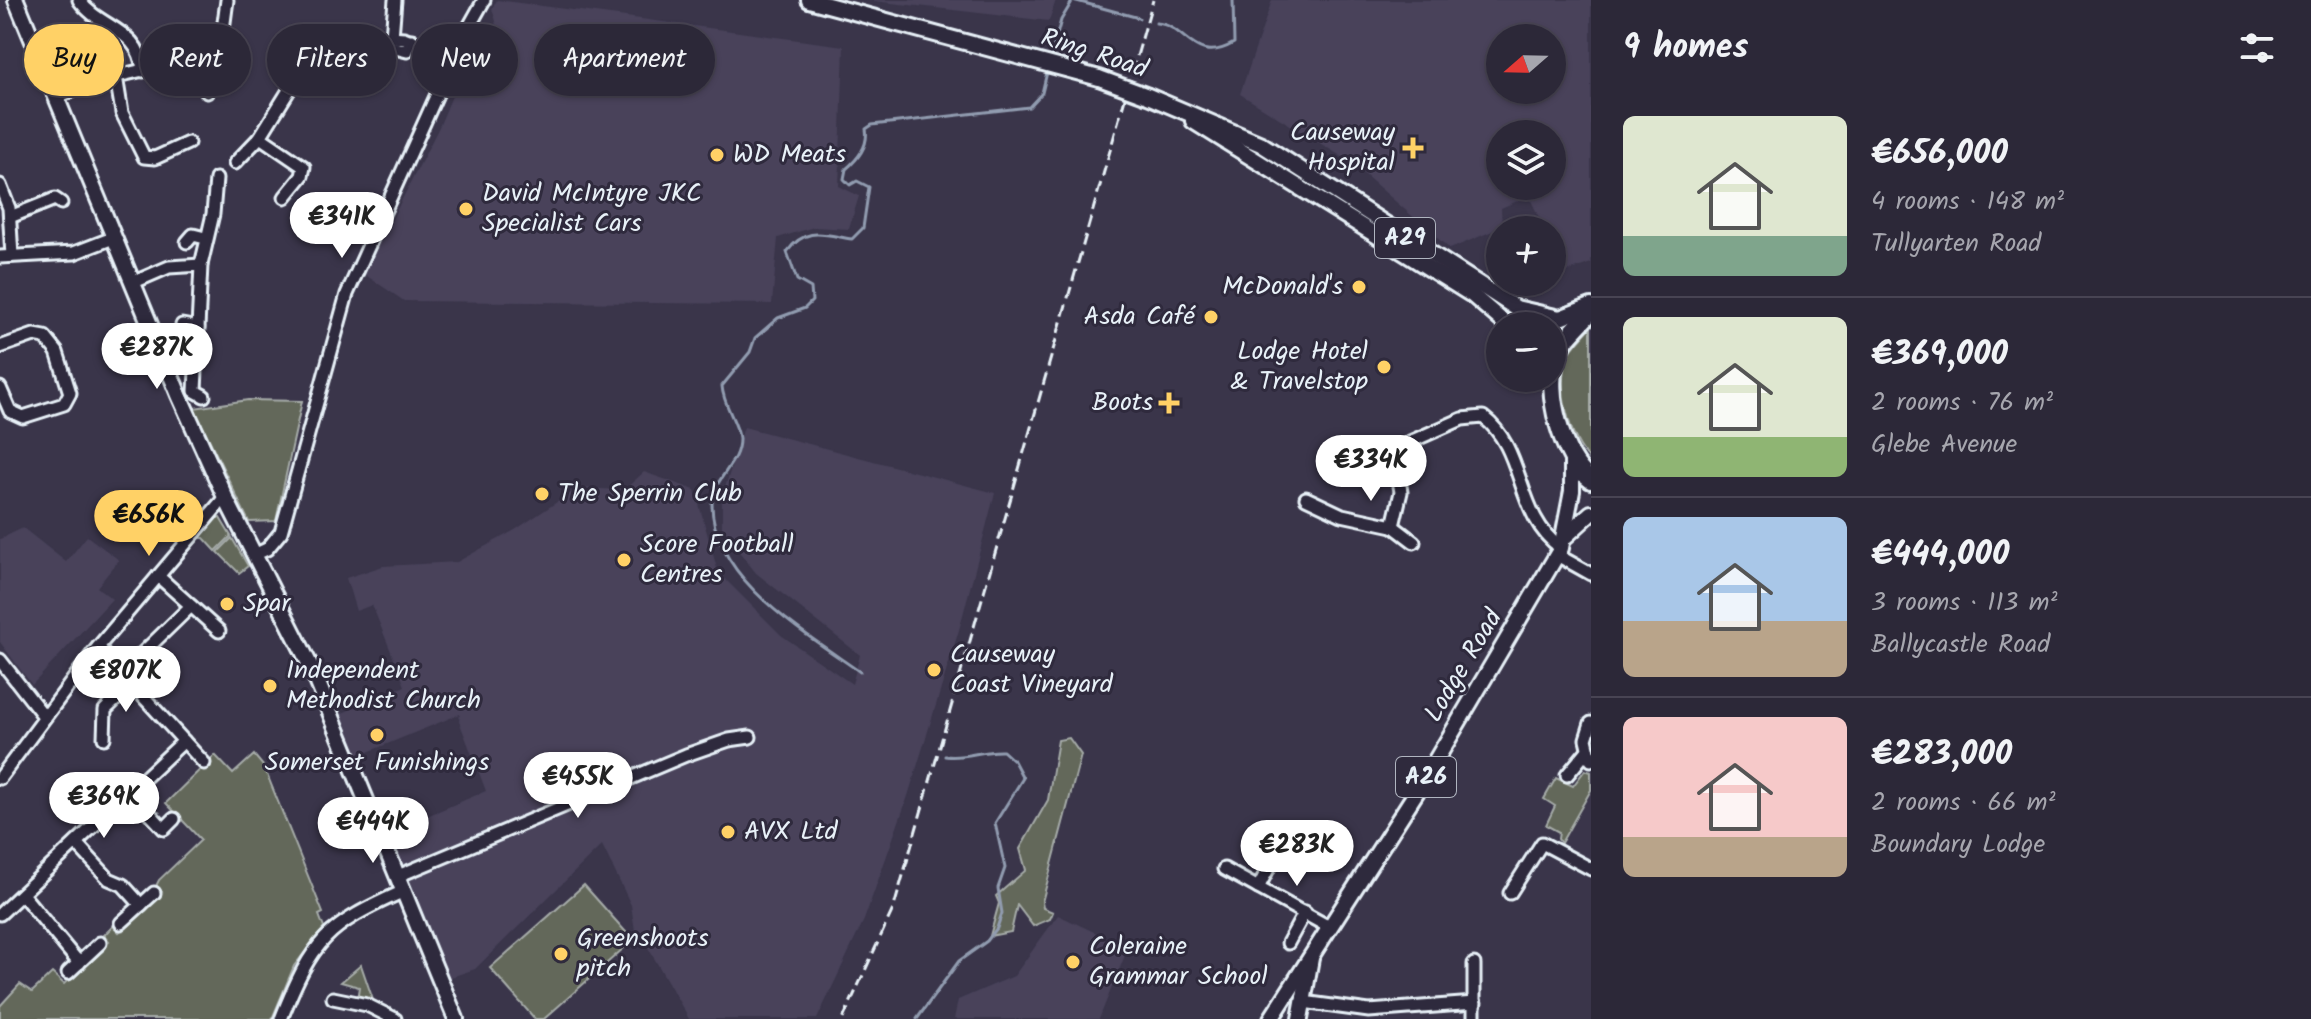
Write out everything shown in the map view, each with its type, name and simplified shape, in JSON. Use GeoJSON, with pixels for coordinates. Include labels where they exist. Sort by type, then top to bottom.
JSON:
{"type":"FeatureCollection","features":[{"type":"Feature","properties":{"kind":"highway"},"geometry":{"type":"LineString","coordinates":[[1591,312],[1571,333],[1556,358],[1555,398],[1572,458],[1591,480]]}},
{"type":"Feature","properties":{"kind":"main road"},"geometry":{"type":"LineString","coordinates":[[16,0],[113,238],[225,497],[313,671],[401,883],[451,1017]]}},
{"type":"Feature","properties":{"kind":"main road","name":"Ring Road"},"geometry":{"type":"LineString","coordinates":[[809,0],[1057,65],[1148,96],[1261,144],[1305,169],[1414,245],[1516,308],[1560,318],[1591,306]]}},
{"type":"Feature","properties":{"kind":"main road","name":"Ring Road"},"geometry":{"type":"LineString","coordinates":[[1177,109],[1337,214],[1472,295],[1492,312]]}},
{"type":"Feature","properties":{"kind":"main road"},"geometry":{"type":"LineString","coordinates":[[1201,117],[1316,188]]}},
{"type":"Feature","properties":{"kind":"main road"},"geometry":{"type":"LineString","coordinates":[[1551,392],[1555,398]]}},
{"type":"Feature","properties":{"kind":"main road","name":"Lodge Road"},"geometry":{"type":"LineString","coordinates":[[1561,546],[1572,458]]}},
{"type":"Feature","properties":{"kind":"main road","name":"Lodge Road"},"geometry":{"type":"LineString","coordinates":[[1274,1017],[1304,963],[1311,958],[1426,777],[1561,546],[1591,513]]}},
{"type":"Feature","properties":{"kind":"main road","name":"A26"},"geometry":{"type":"LineString","coordinates":[[1274,1017],[1300,1018],[1311,958]]}},
{"type":"Feature","properties":{"kind":"main road"},"geometry":{"type":"LineString","coordinates":[[1274,1017],[1290,1002],[1303,1002]]}},
{"type":"Feature","properties":{"kind":"street"},"geometry":{"type":"LineString","coordinates":[[79,0],[95,16],[128,35],[140,57]]}},
{"type":"Feature","properties":{"kind":"street"},"geometry":{"type":"LineString","coordinates":[[224,24],[227,0]]}},
{"type":"Feature","properties":{"kind":"street"},"geometry":{"type":"LineString","coordinates":[[393,24],[395,0]]}},
{"type":"Feature","properties":{"kind":"street"},"geometry":{"type":"LineString","coordinates":[[472,24],[484,0]]}},
{"type":"Feature","properties":{"kind":"street"},"geometry":{"type":"LineString","coordinates":[[396,38],[412,40],[407,51],[396,48]]}},
{"type":"Feature","properties":{"kind":"street"},"geometry":{"type":"LineString","coordinates":[[56,98],[60,96]]}},
{"type":"Feature","properties":{"kind":"street"},"geometry":{"type":"LineString","coordinates":[[119,96],[122,113],[144,157],[155,158],[188,143]]}},
{"type":"Feature","properties":{"kind":"street"},"geometry":{"type":"LineString","coordinates":[[235,163],[260,137],[285,96]]}},
{"type":"Feature","properties":{"kind":"street"},"geometry":{"type":"LineString","coordinates":[[256,554],[267,549],[281,532],[347,294],[437,96]]}},
{"type":"Feature","properties":{"kind":"street"},"geometry":{"type":"LineString","coordinates":[[260,137],[304,167],[302,176],[285,197]]}},
{"type":"Feature","properties":{"kind":"street"},"geometry":{"type":"LineString","coordinates":[[204,396],[195,391],[201,265],[213,214],[216,179]]}},
{"type":"Feature","properties":{"kind":"street"},"geometry":{"type":"LineString","coordinates":[[0,185],[10,217],[6,257],[74,253],[113,238]]}},
{"type":"Feature","properties":{"kind":"street"},"geometry":{"type":"LineString","coordinates":[[10,217],[55,199],[61,203]]}},
{"type":"Feature","properties":{"kind":"street"},"geometry":{"type":"LineString","coordinates":[[187,242],[193,235],[205,238]]}},
{"type":"Feature","properties":{"kind":"street"},"geometry":{"type":"LineString","coordinates":[[132,283],[169,267],[201,265]]}},
{"type":"Feature","properties":{"kind":"street"},"geometry":{"type":"LineString","coordinates":[[182,325],[198,328]]}},
{"type":"Feature","properties":{"kind":"street"},"geometry":{"type":"LineString","coordinates":[[0,347],[34,335],[45,337],[57,352],[70,393],[64,404],[23,417],[10,411],[0,388]]}},
{"type":"Feature","properties":{"kind":"street"},"geometry":{"type":"LineString","coordinates":[[1393,526],[1401,492],[1394,449],[1472,417],[1483,417],[1494,426],[1505,444],[1534,522],[1591,574]]}},
{"type":"Feature","properties":{"kind":"street"},"geometry":{"type":"LineString","coordinates":[[0,778],[43,715],[225,497]]}},
{"type":"Feature","properties":{"kind":"street"},"geometry":{"type":"LineString","coordinates":[[1306,498],[1342,515],[1393,526],[1414,542]]}},
{"type":"Feature","properties":{"kind":"street"},"geometry":{"type":"LineString","coordinates":[[158,576],[219,631]]}},
{"type":"Feature","properties":{"kind":"street"},"geometry":{"type":"LineString","coordinates":[[122,673],[191,606]]}},
{"type":"Feature","properties":{"kind":"street"},"geometry":{"type":"LineString","coordinates":[[98,647],[204,763]]}},
{"type":"Feature","properties":{"kind":"street"},"geometry":{"type":"LineString","coordinates":[[0,660],[43,715]]}},
{"type":"Feature","properties":{"kind":"street"},"geometry":{"type":"LineString","coordinates":[[104,738],[105,710],[132,684]]}},
{"type":"Feature","properties":{"kind":"street"},"geometry":{"type":"LineString","coordinates":[[1567,775],[1589,755],[1586,739],[1591,723]]}},
{"type":"Feature","properties":{"kind":"street"},"geometry":{"type":"LineString","coordinates":[[281,1019],[306,961],[338,923],[401,883],[686,755],[729,740],[750,737]]}},
{"type":"Feature","properties":{"kind":"street"},"geometry":{"type":"LineString","coordinates":[[0,914],[184,741]]}},
{"type":"Feature","properties":{"kind":"street"},"geometry":{"type":"LineString","coordinates":[[130,792],[164,829],[174,819]]}},
{"type":"Feature","properties":{"kind":"street"},"geometry":{"type":"LineString","coordinates":[[1510,893],[1544,839],[1591,869]]}},
{"type":"Feature","properties":{"kind":"street"},"geometry":{"type":"LineString","coordinates":[[76,843],[109,879],[123,885],[141,905]]}},
{"type":"Feature","properties":{"kind":"street"},"geometry":{"type":"LineString","coordinates":[[1258,888],[1277,852]]}},
{"type":"Feature","properties":{"kind":"street"},"geometry":{"type":"LineString","coordinates":[[1224,888],[1228,872],[1329,927]]}},
{"type":"Feature","properties":{"kind":"street"},"geometry":{"type":"LineString","coordinates":[[121,923],[154,893]]}},
{"type":"Feature","properties":{"kind":"street"},"geometry":{"type":"LineString","coordinates":[[22,894],[79,963]]}},
{"type":"Feature","properties":{"kind":"street"},"geometry":{"type":"LineString","coordinates":[[1288,943],[1305,912]]}},
{"type":"Feature","properties":{"kind":"street"},"geometry":{"type":"LineString","coordinates":[[68,973],[100,943]]}},
{"type":"Feature","properties":{"kind":"street"},"geometry":{"type":"LineString","coordinates":[[1474,964],[1474,1019]]}},
{"type":"Feature","properties":{"kind":"street"},"geometry":{"type":"LineString","coordinates":[[333,998],[367,1005],[395,1019]]}},
{"type":"Feature","properties":{"kind":"street"},"geometry":{"type":"LineString","coordinates":[[1303,1002],[1369,1011],[1475,1003]]}},
{"type":"Feature","properties":{"kind":"shaded area"},"geometry":{"type":"Polygon","coordinates":[[[497,0],[678,24],[534,24],[534,96],[715,96],[715,29],[844,46],[839,186],[859,196],[849,229],[814,227],[778,238],[772,304],[404,301],[364,274],[452,96],[518,96],[518,24],[495,24],[492,9],[497,0]]]}},
{"type":"Feature","properties":{"kind":"shaded area"},"geometry":{"type":"Polygon","coordinates":[[[865,0],[1056,0],[1049,21],[865,0]]]}},
{"type":"Feature","properties":{"kind":"shaded area","name":"Causeway Hospital"},"geometry":{"type":"Polygon","coordinates":[[[1272,0],[1591,0],[1591,263],[1566,272],[1566,216],[1538,216],[1531,200],[1566,200],[1566,120],[1486,120],[1486,200],[1520,200],[1501,208],[1501,216],[1486,216],[1486,234],[1450,249],[1349,161],[1240,94],[1272,0]]]}},
{"type":"Feature","properties":{"kind":"shaded area"},"geometry":{"type":"Polygon","coordinates":[[[744,427],[995,493],[959,630],[908,796],[864,920],[817,1019],[689,1019],[642,937],[636,937],[631,905],[602,845],[475,969],[448,978],[389,832],[486,791],[459,721],[460,714],[358,756],[340,714],[405,686],[372,605],[356,611],[346,578],[383,566],[457,562],[515,530],[578,488],[624,490],[644,472],[695,490],[718,572],[781,635],[852,684],[860,655],[756,573],[722,530],[722,497],[744,427]]]}},
{"type":"Feature","properties":{"kind":"shaded area"},"geometry":{"type":"Polygon","coordinates":[[[23,528],[66,562],[87,536],[119,560],[97,587],[112,599],[32,685],[0,642],[0,539],[23,528]]]}},
{"type":"Feature","properties":{"kind":"shaded area","name":"Coleraine Grammar School"},"geometry":{"type":"Polygon","coordinates":[[[1058,915],[1128,948],[1099,1019],[954,1019],[958,1000],[1014,976],[1058,915]]]}},
{"type":"Feature","properties":{"kind":"green space"},"geometry":{"type":"Polygon","coordinates":[[[1591,327],[1591,461],[1576,439],[1564,398],[1566,362],[1591,327]]]}},
{"type":"Feature","properties":{"kind":"green space"},"geometry":{"type":"Polygon","coordinates":[[[248,400],[302,401],[276,521],[249,522],[194,408],[248,400]]]}},
{"type":"Feature","properties":{"kind":"green space"},"geometry":{"type":"Polygon","coordinates":[[[216,518],[220,518],[231,536],[216,551],[204,538],[196,538],[216,518]]]}},
{"type":"Feature","properties":{"kind":"green space"},"geometry":{"type":"Polygon","coordinates":[[[232,538],[248,566],[239,573],[218,552],[232,538]]]}},
{"type":"Feature","properties":{"kind":"green space"},"geometry":{"type":"Polygon","coordinates":[[[1069,738],[1081,755],[1042,902],[1043,908],[1053,912],[1050,919],[1033,926],[1017,905],[1011,932],[990,936],[999,903],[996,896],[1026,870],[1020,849],[1048,800],[1058,740],[1069,738]]]}},
{"type":"Feature","properties":{"kind":"green space"},"geometry":{"type":"Polygon","coordinates":[[[215,755],[233,774],[254,755],[264,767],[323,913],[319,915],[324,928],[294,966],[272,1019],[0,1019],[0,1006],[20,984],[32,992],[52,973],[64,984],[109,941],[104,935],[113,926],[119,932],[162,892],[156,886],[159,880],[201,840],[166,803],[215,755]]]}},
{"type":"Feature","properties":{"kind":"green space"},"geometry":{"type":"Polygon","coordinates":[[[1585,770],[1591,772],[1591,790],[1561,843],[1559,832],[1546,825],[1555,806],[1544,799],[1556,778],[1573,786],[1585,770]]]}},
{"type":"Feature","properties":{"kind":"green space","name":"Greenshoots pitch"},"geometry":{"type":"Polygon","coordinates":[[[584,885],[633,940],[544,1019],[535,1019],[490,968],[584,885]]]}},
{"type":"Feature","properties":{"kind":"green space"},"geometry":{"type":"Polygon","coordinates":[[[361,965],[374,1003],[357,1000],[359,987],[341,982],[361,965]]]}},
{"type":"Feature","properties":{"kind":"waterway"},"geometry":{"type":"LineString","coordinates":[[1050,60],[1061,20],[1073,0],[1139,18]]}},
{"type":"Feature","properties":{"kind":"waterway"},"geometry":{"type":"LineString","coordinates":[[1156,23],[1176,30],[1199,48],[1220,49],[1234,43],[1233,0]]}},
{"type":"Feature","properties":{"kind":"waterway"},"geometry":{"type":"LineString","coordinates":[[860,672],[765,602],[727,556],[716,531],[712,504],[716,487],[735,456],[739,438],[722,386],[750,352],[755,338],[778,318],[805,308],[812,301],[811,288],[797,280],[787,252],[794,244],[801,238],[816,234],[852,239],[863,228],[869,187],[857,181],[850,185],[844,179],[846,169],[864,146],[866,129],[872,125],[1029,107],[1042,93],[1048,68]]}},
{"type":"Feature","properties":{"kind":"waterway"},"geometry":{"type":"LineString","coordinates":[[917,1019],[959,961],[987,941],[997,928],[1002,913],[998,888],[1005,868],[995,823],[1023,778],[1014,761],[1003,751],[945,756]]}},
{"type":"Feature","properties":{"kind":"railway"},"geometry":{"type":"LineString","coordinates":[[843,1019],[894,907],[1153,0]]}},
{"type":"Feature","properties":{"kind":"place","name":"Causeway Hospital"},"geometry":{"type":"Point","coordinates":[1413,148]}},
{"type":"Feature","properties":{"kind":"place","name":"WD Meats"},"geometry":{"type":"Point","coordinates":[717,155]}},
{"type":"Feature","properties":{"kind":"place","name":"David McIntyre JKC Specialist Cars"},"geometry":{"type":"Point","coordinates":[466,209]}},
{"type":"Feature","properties":{"kind":"place","name":"McDonald's"},"geometry":{"type":"Point","coordinates":[1359,287]}},
{"type":"Feature","properties":{"kind":"place","name":"Asda Café"},"geometry":{"type":"Point","coordinates":[1211,317]}},
{"type":"Feature","properties":{"kind":"place","name":"Lodge Hotel & Travelstop"},"geometry":{"type":"Point","coordinates":[1384,367]}},
{"type":"Feature","properties":{"kind":"place","name":"Boots"},"geometry":{"type":"Point","coordinates":[1169,403]}},
{"type":"Feature","properties":{"kind":"place","name":"The Sperrin Club"},"geometry":{"type":"Point","coordinates":[542,494]}},
{"type":"Feature","properties":{"kind":"place","name":"Score Football Centres"},"geometry":{"type":"Point","coordinates":[624,560]}},
{"type":"Feature","properties":{"kind":"place","name":"Spar"},"geometry":{"type":"Point","coordinates":[227,604]}},
{"type":"Feature","properties":{"kind":"place","name":"Causeway Coast Vineyard"},"geometry":{"type":"Point","coordinates":[934,670]}},
{"type":"Feature","properties":{"kind":"place","name":"Independent Methodist Church"},"geometry":{"type":"Point","coordinates":[270,686]}},
{"type":"Feature","properties":{"kind":"place","name":"Somerset Funishings"},"geometry":{"type":"Point","coordinates":[377,735]}},
{"type":"Feature","properties":{"kind":"place","name":"AVX Ltd"},"geometry":{"type":"Point","coordinates":[728,832]}},
{"type":"Feature","properties":{"kind":"place","name":"Greenshoots pitch"},"geometry":{"type":"Point","coordinates":[561,954]}},
{"type":"Feature","properties":{"kind":"place","name":"Coleraine Grammar School"},"geometry":{"type":"Point","coordinates":[1073,962]}}]}
